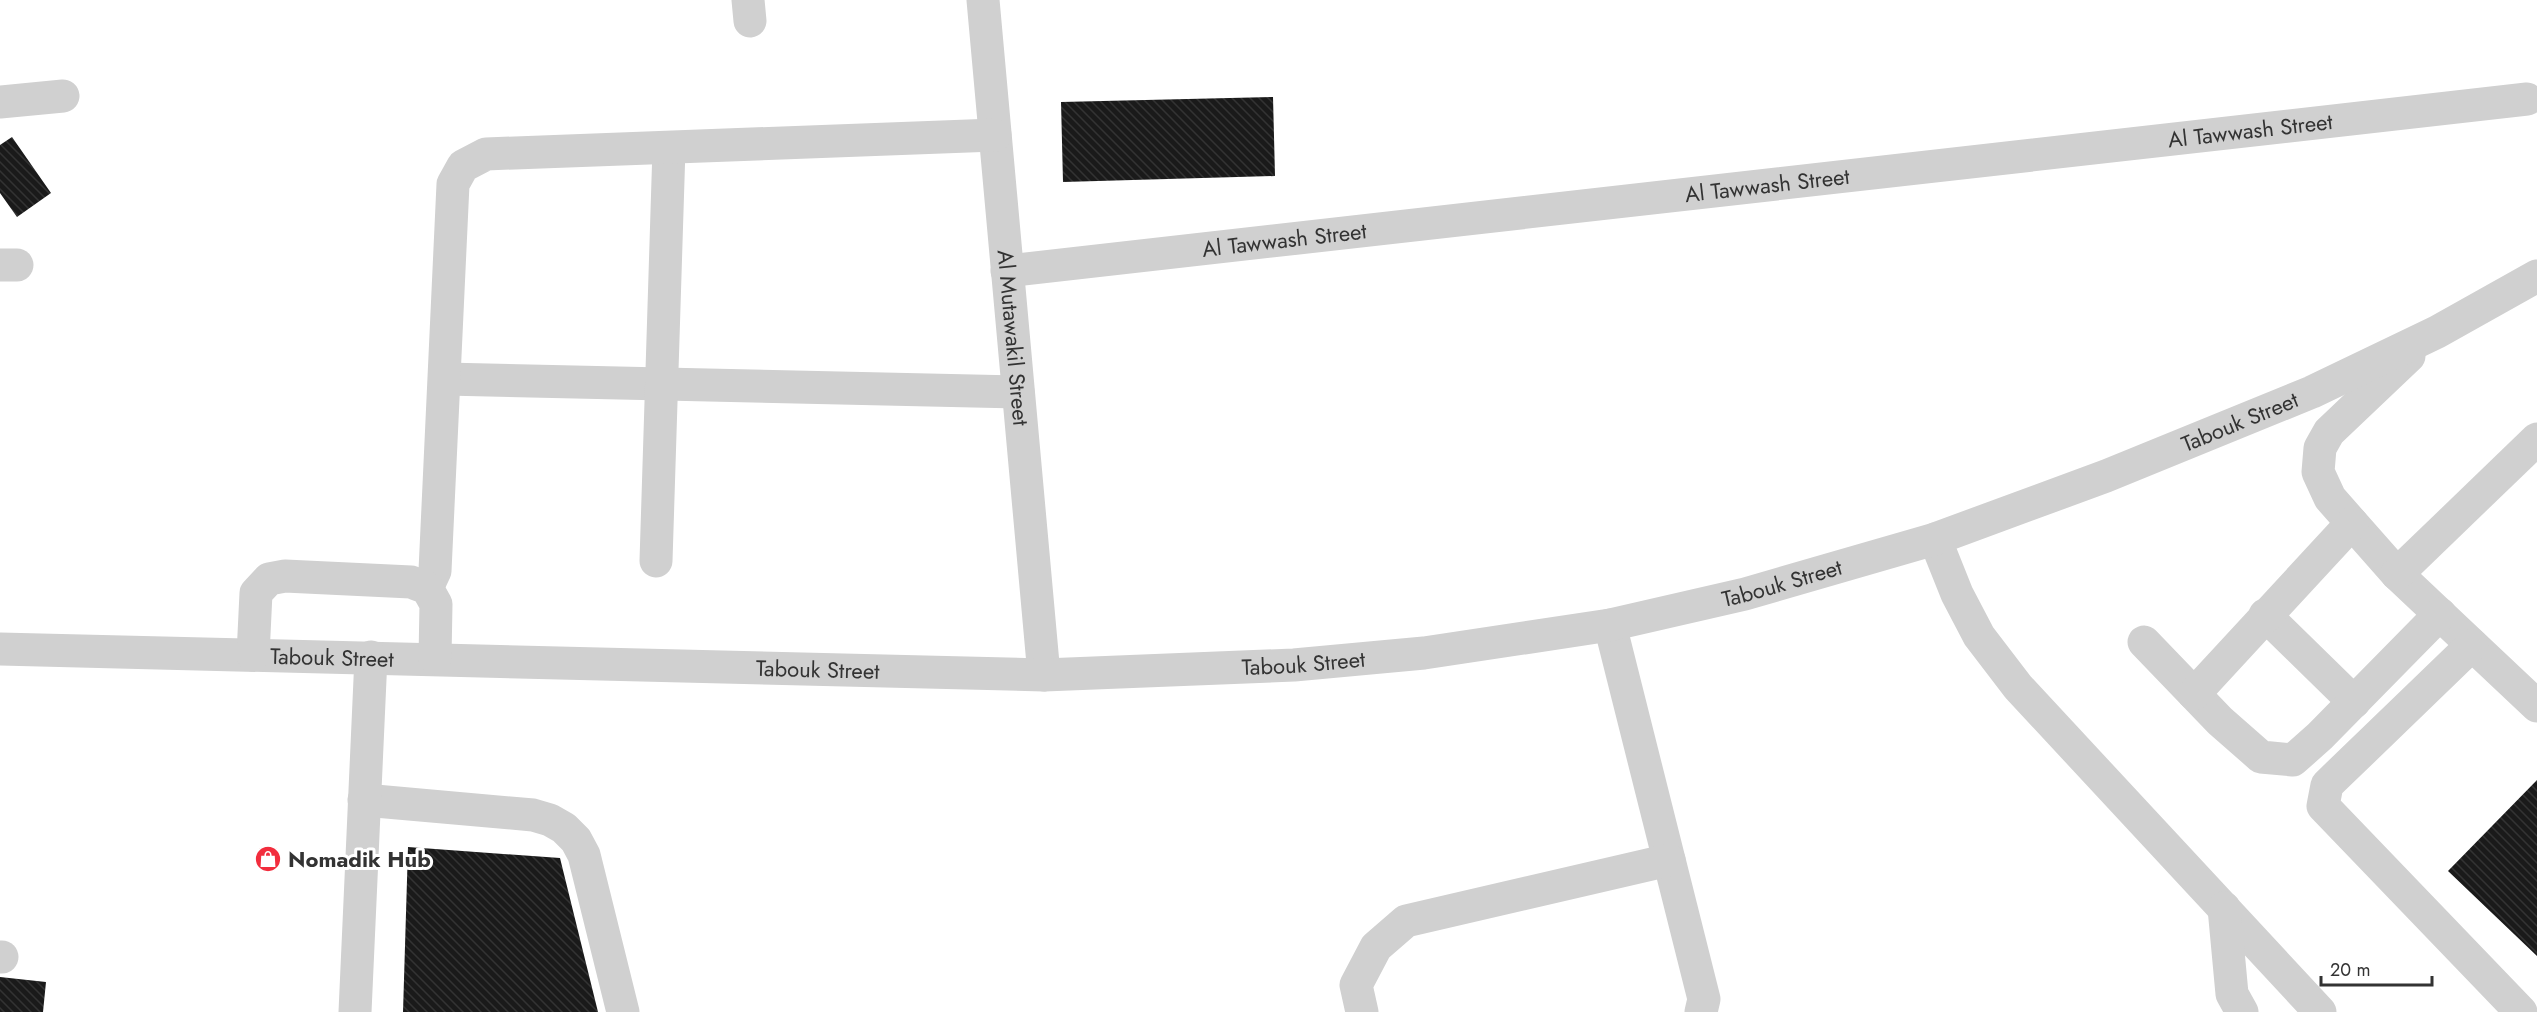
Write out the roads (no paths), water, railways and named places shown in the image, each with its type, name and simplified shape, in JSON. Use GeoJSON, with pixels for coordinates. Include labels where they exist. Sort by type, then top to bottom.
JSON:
{"type":"FeatureCollection","features":[{"type":"Feature","properties":{"kind":"street","name":"Al Mutawakil Street"},"geometry":{"type":"LineString","coordinates":[[983,0],[1044,675]]}},
{"type":"Feature","properties":{"kind":"street"},"geometry":{"type":"LineString","coordinates":[[0,102],[63,96]]}},
{"type":"Feature","properties":{"kind":"street","name":"Al Tawwash Street"},"geometry":{"type":"LineString","coordinates":[[1007,271],[2527,99]]}},
{"type":"Feature","properties":{"kind":"street"},"geometry":{"type":"LineString","coordinates":[[427,588],[435,571],[453,184],[463,166],[486,154],[995,135]]}},
{"type":"Feature","properties":{"kind":"street"},"geometry":{"type":"LineString","coordinates":[[656,561],[669,148]]}},
{"type":"Feature","properties":{"kind":"street","name":"Tabouk Street"},"geometry":{"type":"LineString","coordinates":[[0,649],[435,658],[1044,675],[1294,665],[1424,653],[1610,625],[1745,594],[1935,539],[2106,476],[2312,392],[2437,332],[2537,276]]}},
{"type":"Feature","properties":{"kind":"street"},"geometry":{"type":"LineString","coordinates":[[2437,332],[2343,416],[2329,432],[2320,448],[2318,472],[2330,498],[2397,574],[2537,706]]}},
{"type":"Feature","properties":{"kind":"street"},"geometry":{"type":"LineString","coordinates":[[445,379],[1018,392]]}},
{"type":"Feature","properties":{"kind":"street"},"geometry":{"type":"LineString","coordinates":[[2397,574],[2537,439]]}},
{"type":"Feature","properties":{"kind":"street"},"geometry":{"type":"LineString","coordinates":[[2194,694],[2352,523]]}},
{"type":"Feature","properties":{"kind":"street"},"geometry":{"type":"LineString","coordinates":[[1935,539],[1957,594],[1979,636],[2018,687],[2320,1012]]}},
{"type":"Feature","properties":{"kind":"street"},"geometry":{"type":"LineString","coordinates":[[253,655],[256,593],[269,579],[285,576],[411,582],[427,588],[436,604],[435,658]]}},
{"type":"Feature","properties":{"kind":"street"},"geometry":{"type":"LineString","coordinates":[[2265,615],[2354,702]]}},
{"type":"Feature","properties":{"kind":"street"},"geometry":{"type":"LineString","coordinates":[[2144,642],[2220,721],[2262,758],[2293,760],[2440,615]]}},
{"type":"Feature","properties":{"kind":"street"},"geometry":{"type":"LineString","coordinates":[[1610,625],[1704,999],[1701,1012]]}},
{"type":"Feature","properties":{"kind":"street"},"geometry":{"type":"LineString","coordinates":[[2472,645],[2327,785],[2323,806],[2521,1012]]}},
{"type":"Feature","properties":{"kind":"street"},"geometry":{"type":"LineString","coordinates":[[354,1012],[371,657]]}},
{"type":"Feature","properties":{"kind":"street"},"geometry":{"type":"LineString","coordinates":[[364,800],[533,815],[564,828],[576,840],[587,863],[623,1012]]}},
{"type":"Feature","properties":{"kind":"street"},"geometry":{"type":"LineString","coordinates":[[1362,1012],[1356,985],[1376,947],[1406,921],[1669,860]]}},
{"type":"Feature","properties":{"kind":"street"},"geometry":{"type":"LineString","coordinates":[[2224,908],[2232,994],[2242,1012]]}},
{"type":"Feature","properties":{"kind":"place","name":"Nomadik Hub"},"geometry":{"type":"Point","coordinates":[268,859]}}]}
